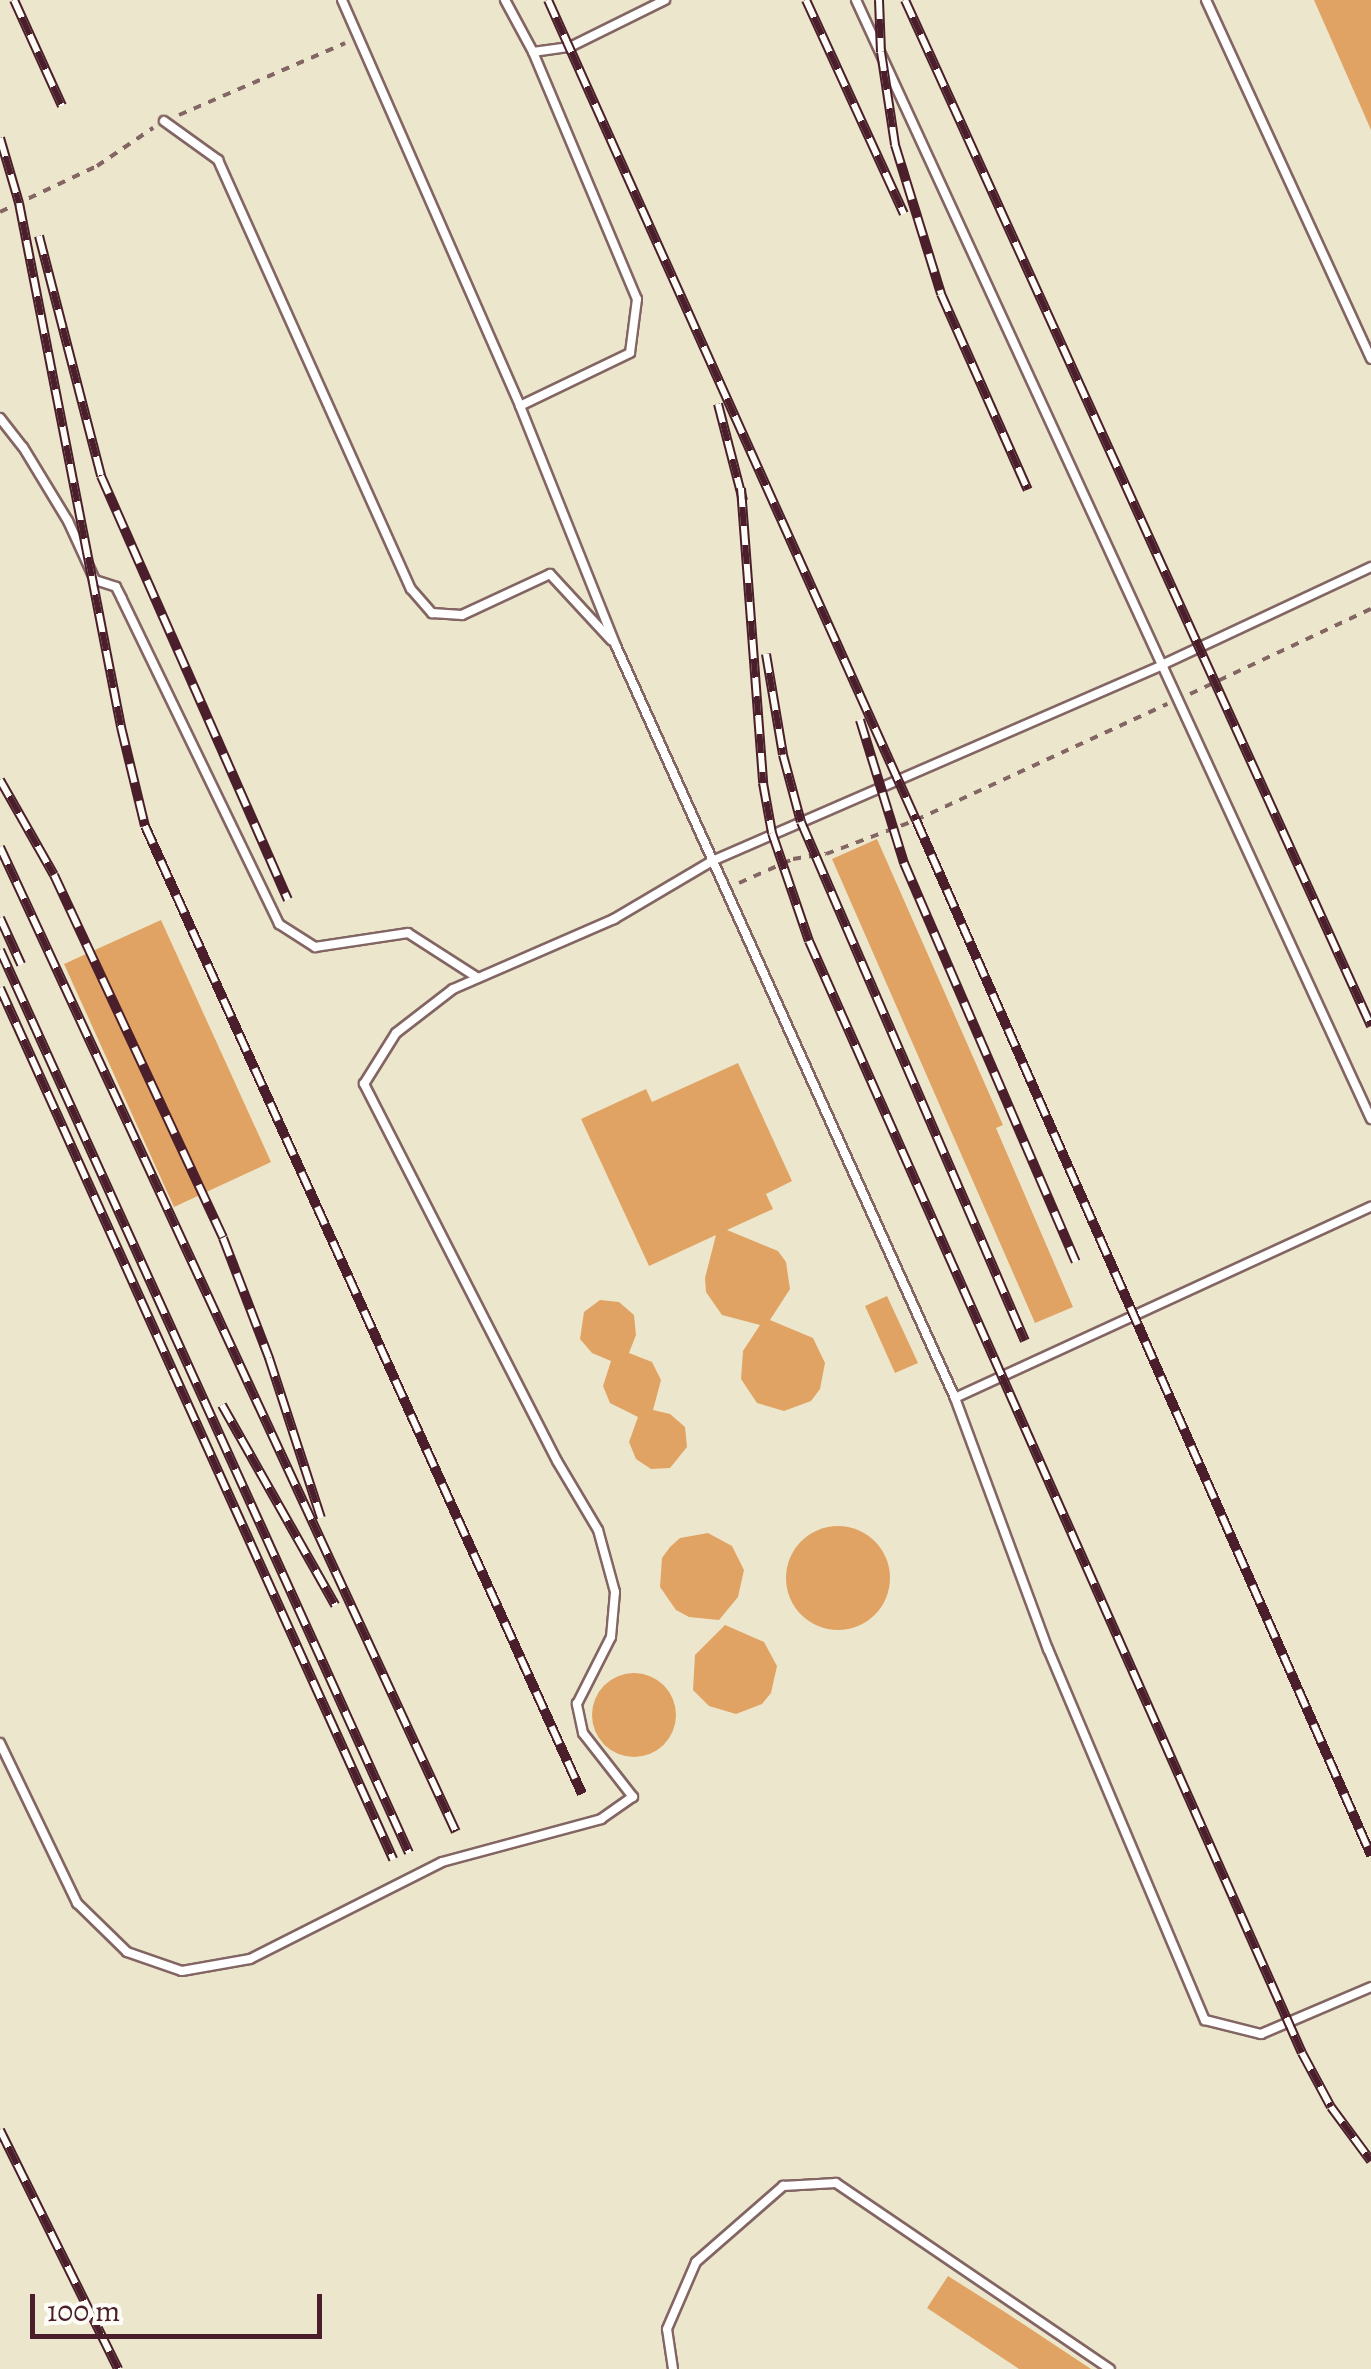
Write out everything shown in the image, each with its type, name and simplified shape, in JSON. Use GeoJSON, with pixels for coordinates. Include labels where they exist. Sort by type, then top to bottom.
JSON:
{"type":"FeatureCollection","features":[{"type":"Feature","properties":{"kind":"lane"},"geometry":{"type":"LineString","coordinates":[[342,0],[520,406],[616,646],[955,1398],[1048,1649],[1205,2020],[1261,2034],[1371,1987]]}},
{"type":"Feature","properties":{"kind":"lane"},"geometry":{"type":"LineString","coordinates":[[505,0],[533,52],[638,299],[630,352],[520,406]]}},
{"type":"Feature","properties":{"kind":"lane"},"geometry":{"type":"LineString","coordinates":[[533,52],[570,47],[664,0]]}},
{"type":"Feature","properties":{"kind":"lane"},"geometry":{"type":"LineString","coordinates":[[856,0],[1371,1119]]}},
{"type":"Feature","properties":{"kind":"lane"},"geometry":{"type":"LineString","coordinates":[[1206,0],[1371,358]]}},
{"type":"Feature","properties":{"kind":"lane"},"geometry":{"type":"LineString","coordinates":[[164,122],[218,160],[411,589],[432,613],[462,615],[550,574],[616,646]]}},
{"type":"Feature","properties":{"kind":"lane"},"geometry":{"type":"LineString","coordinates":[[0,418],[23,447],[68,522],[95,580],[116,588],[279,924],[315,947],[408,934],[478,978]]}},
{"type":"Feature","properties":{"kind":"lane"},"geometry":{"type":"LineString","coordinates":[[0,1744],[78,1903],[127,1952],[182,1971],[250,1958],[442,1862],[601,1820],[633,1797],[583,1733],[577,1704],[611,1637],[615,1592],[598,1530],[557,1462],[364,1084],[396,1033],[453,990],[614,919],[712,860],[1164,664],[1371,567]]}},
{"type":"Feature","properties":{"kind":"lane"},"geometry":{"type":"LineString","coordinates":[[955,1398],[1371,1207]]}},
{"type":"Feature","properties":{"kind":"lane"},"geometry":{"type":"LineString","coordinates":[[673,2369],[667,2329],[696,2262],[783,2186],[836,2182],[1110,2369]]}},
{"type":"Feature","properties":{"kind":"path"},"geometry":{"type":"LineString","coordinates":[[725,889],[793,859],[826,854],[916,820],[1371,608]]}},
{"type":"Feature","properties":{"kind":"building"},"geometry":{"type":"Polygon","coordinates":[[[1314,0],[1371,0],[1371,130],[1314,0]]]}},
{"type":"Feature","properties":{"kind":"building"},"geometry":{"type":"Polygon","coordinates":[[[877,839],[1003,1125],[996,1128],[1073,1307],[1035,1323],[832,859],[877,839]]]}},
{"type":"Feature","properties":{"kind":"building"},"geometry":{"type":"Polygon","coordinates":[[[161,920],[271,1162],[174,1207],[64,964],[161,920]]]}},
{"type":"Feature","properties":{"kind":"building"},"geometry":{"type":"Polygon","coordinates":[[[738,1063],[792,1181],[766,1194],[773,1209],[727,1230],[778,1251],[786,1262],[790,1289],[770,1320],[813,1338],[825,1363],[820,1389],[811,1401],[784,1411],[757,1403],[741,1379],[743,1351],[760,1325],[722,1315],[706,1292],[705,1278],[716,1235],[649,1266],[581,1119],[646,1089],[652,1102],[738,1063]]]}},
{"type":"Feature","properties":{"kind":"building"},"geometry":{"type":"Polygon","coordinates":[[[887,1296],[918,1363],[895,1373],[865,1306],[887,1296]]]}},
{"type":"Feature","properties":{"kind":"building"},"geometry":{"type":"Polygon","coordinates":[[[600,1300],[619,1302],[634,1315],[636,1335],[629,1353],[652,1362],[661,1380],[653,1410],[670,1414],[685,1427],[687,1447],[670,1468],[651,1469],[636,1459],[629,1442],[638,1417],[610,1403],[603,1386],[611,1361],[592,1353],[580,1339],[584,1312],[600,1300]]]}},
{"type":"Feature","properties":{"kind":"building"},"geometry":{"type":"Polygon","coordinates":[[[838,1526],[858,1530],[875,1541],[886,1558],[890,1578],[886,1598],[875,1615],[858,1626],[838,1630],[818,1626],[801,1615],[790,1598],[786,1578],[790,1558],[801,1541],[818,1530],[838,1526]]]}},
{"type":"Feature","properties":{"kind":"building"},"geometry":{"type":"Polygon","coordinates":[[[708,1533],[732,1546],[744,1570],[738,1597],[719,1620],[689,1617],[676,1610],[660,1587],[662,1558],[670,1547],[680,1538],[708,1533]]]}},
{"type":"Feature","properties":{"kind":"building"},"geometry":{"type":"Polygon","coordinates":[[[725,1625],[764,1642],[777,1666],[771,1693],[762,1704],[736,1714],[709,1706],[693,1690],[695,1655],[725,1625]]]}},
{"type":"Feature","properties":{"kind":"building"},"geometry":{"type":"Polygon","coordinates":[[[626,1673],[642,1673],[658,1680],[669,1691],[676,1715],[673,1731],[664,1745],[642,1757],[626,1757],[610,1750],[599,1739],[592,1723],[592,1707],[599,1691],[610,1680],[626,1673]]]}},
{"type":"Feature","properties":{"kind":"building"},"geometry":{"type":"Polygon","coordinates":[[[948,2276],[1091,2369],[1019,2369],[927,2308],[948,2276]]]}},
{"type":"Feature","properties":{"kind":"railway"},"geometry":{"type":"LineString","coordinates":[[14,0],[62,106]]}},
{"type":"Feature","properties":{"kind":"railway"},"geometry":{"type":"LineString","coordinates":[[548,0],[916,820],[1371,1855]]}},
{"type":"Feature","properties":{"kind":"railway"},"geometry":{"type":"LineString","coordinates":[[806,0],[904,214]]}},
{"type":"Feature","properties":{"kind":"railway"},"geometry":{"type":"LineString","coordinates":[[879,0],[881,52],[895,145],[941,294],[1028,490]]}},
{"type":"Feature","properties":{"kind":"railway"},"geometry":{"type":"LineString","coordinates":[[905,0],[1371,1026]]}},
{"type":"Feature","properties":{"kind":"railway"},"geometry":{"type":"LineString","coordinates":[[0,138],[19,203],[121,727],[145,826],[582,1794]]}},
{"type":"Feature","properties":{"kind":"railway"},"geometry":{"type":"LineString","coordinates":[[39,236],[101,476],[288,900]]}},
{"type":"Feature","properties":{"kind":"railway"},"geometry":{"type":"LineString","coordinates":[[718,404],[743,501]]}},
{"type":"Feature","properties":{"kind":"railway"},"geometry":{"type":"LineString","coordinates":[[741,488],[763,783],[772,833],[809,941],[1302,2053],[1331,2107],[1371,2161]]}},
{"type":"Feature","properties":{"kind":"railway"},"geometry":{"type":"LineString","coordinates":[[766,654],[783,755],[801,822],[1025,1341]]}},
{"type":"Feature","properties":{"kind":"railway"},"geometry":{"type":"LineString","coordinates":[[860,720],[904,863],[1076,1262]]}},
{"type":"Feature","properties":{"kind":"railway"},"geometry":{"type":"LineString","coordinates":[[0,780],[54,875],[223,1238],[269,1358],[321,1518]]}},
{"type":"Feature","properties":{"kind":"railway"},"geometry":{"type":"LineString","coordinates":[[0,847],[456,1832]]}},
{"type":"Feature","properties":{"kind":"railway"},"geometry":{"type":"LineString","coordinates":[[0,918],[21,964]]}},
{"type":"Feature","properties":{"kind":"railway"},"geometry":{"type":"LineString","coordinates":[[0,950],[409,1853]]}},
{"type":"Feature","properties":{"kind":"railway"},"geometry":{"type":"LineString","coordinates":[[0,988],[393,1859]]}},
{"type":"Feature","properties":{"kind":"railway"},"geometry":{"type":"LineString","coordinates":[[222,1405],[335,1605]]}},
{"type":"Feature","properties":{"kind":"railway"},"geometry":{"type":"LineString","coordinates":[[0,2130],[118,2369]]}}]}
